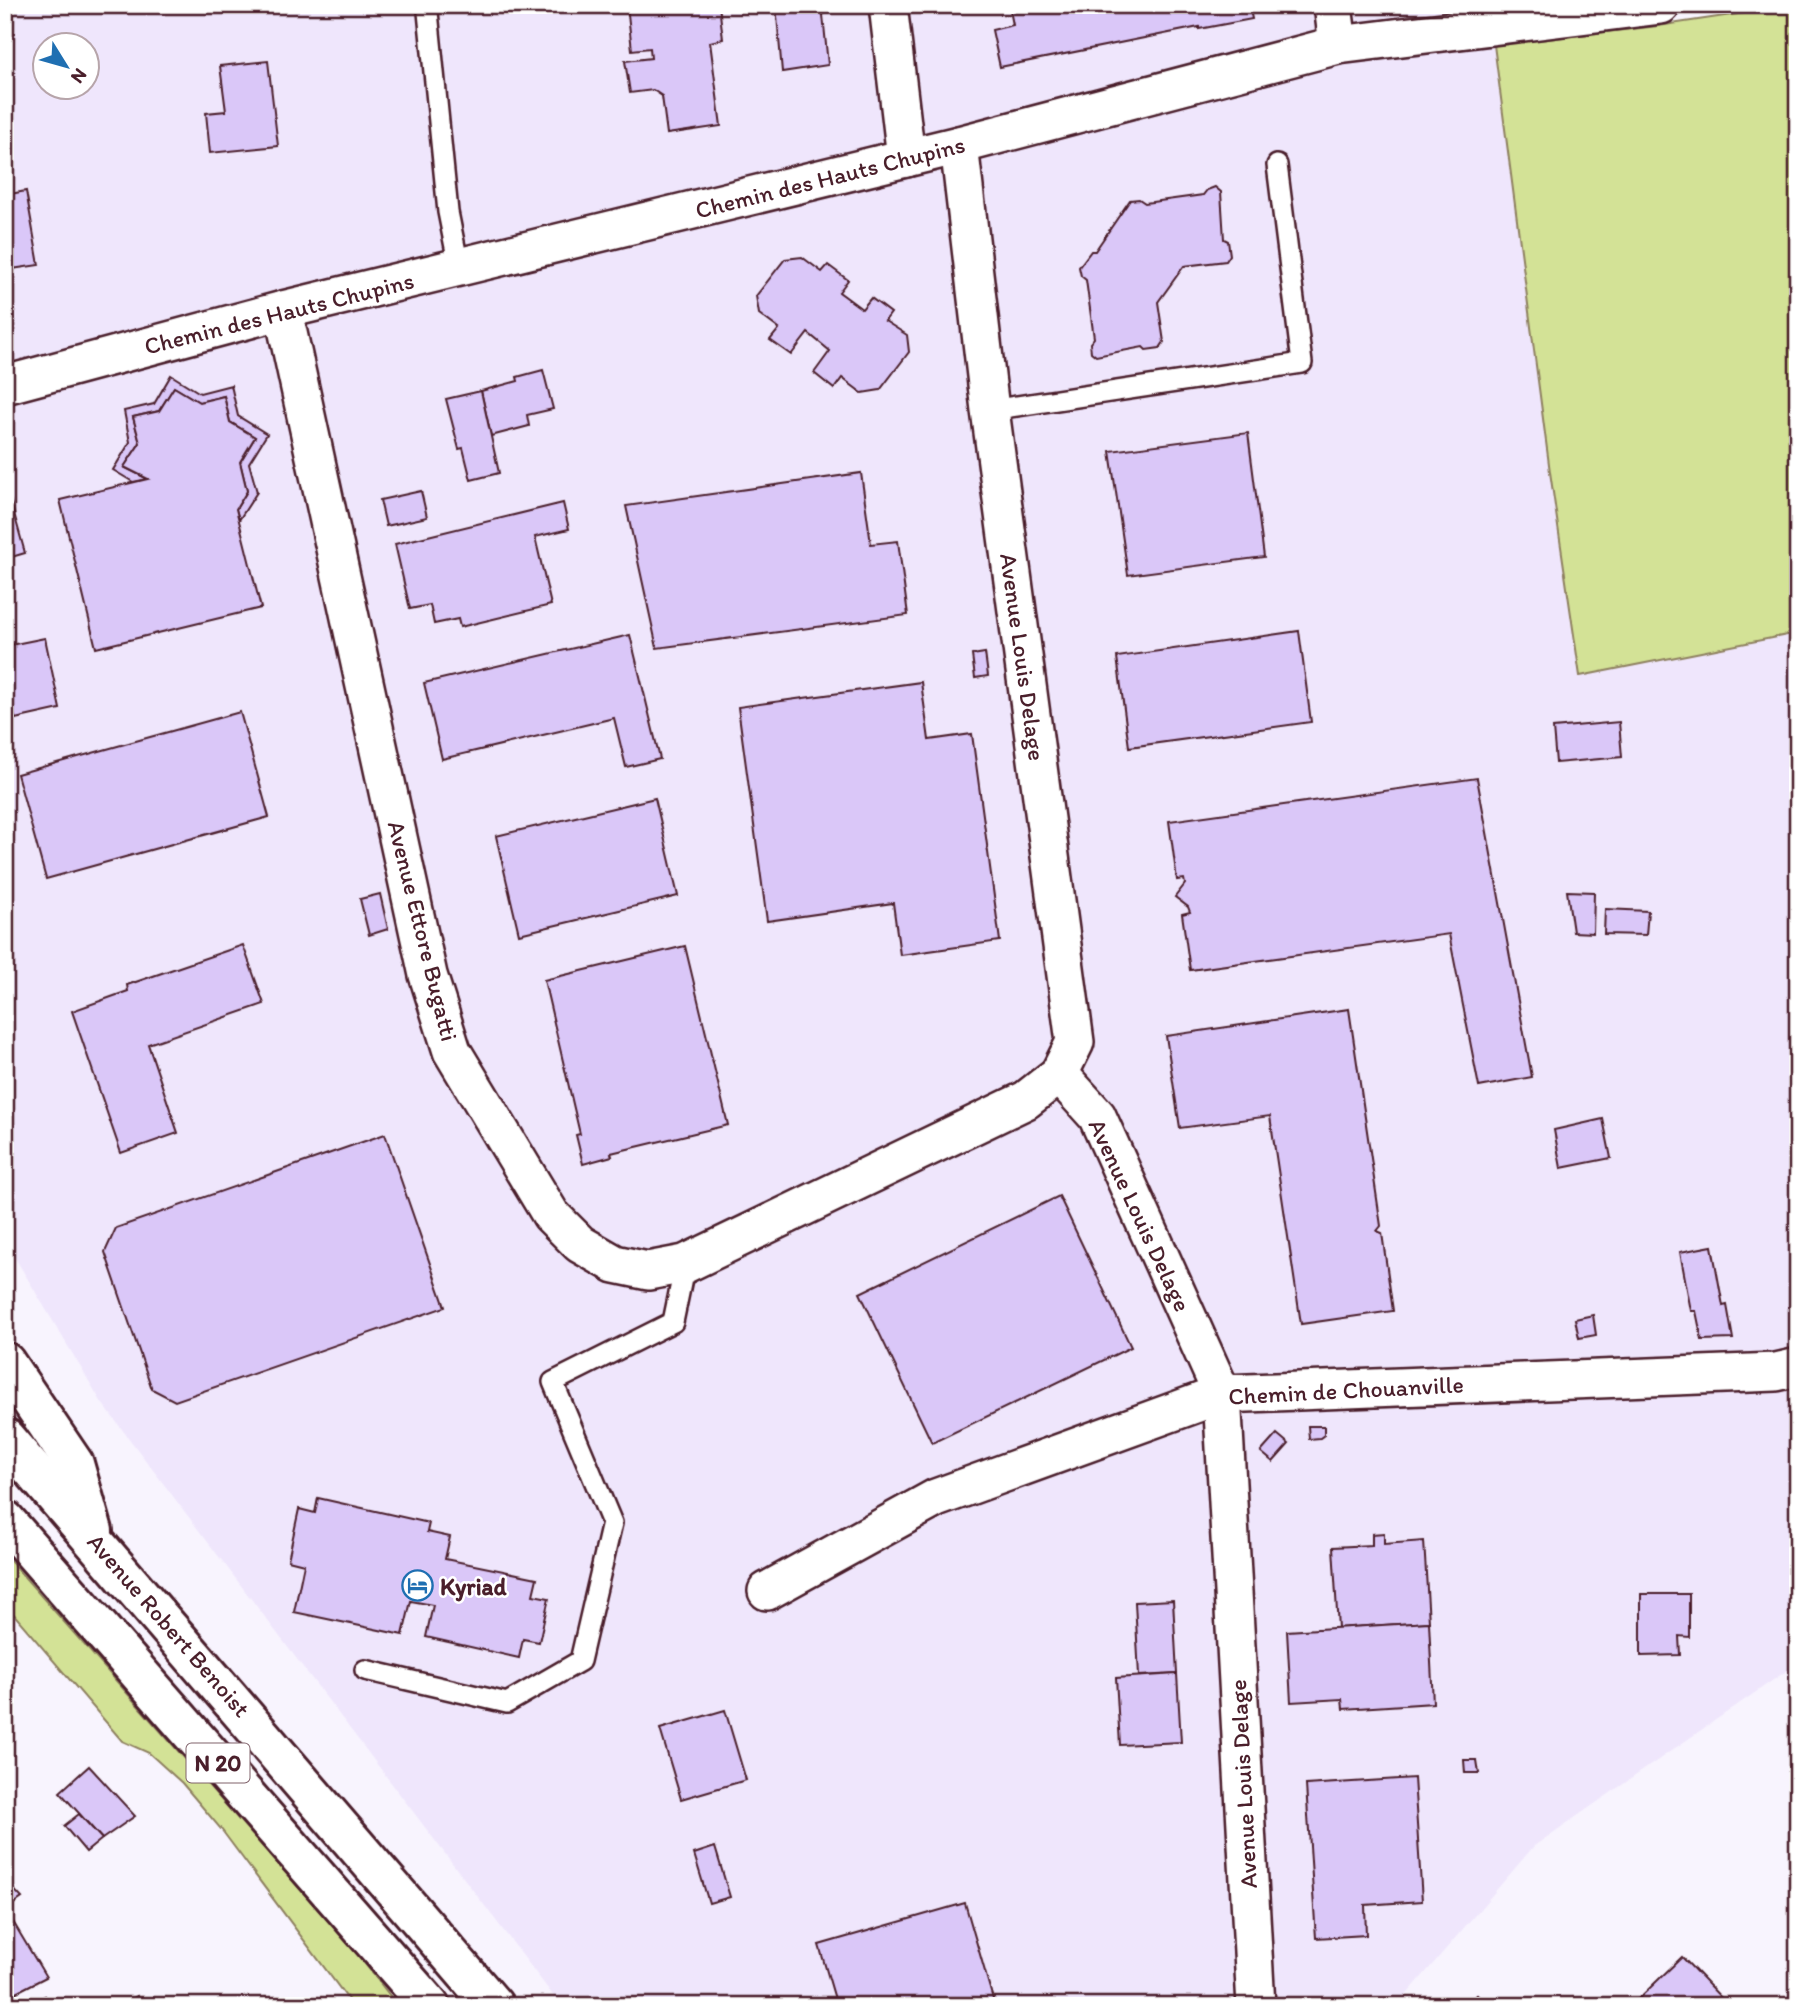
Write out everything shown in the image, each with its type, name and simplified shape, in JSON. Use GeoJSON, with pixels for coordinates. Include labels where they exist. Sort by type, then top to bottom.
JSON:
{"type":"FeatureCollection","features":[{"type":"Feature","properties":{"kind":"main road"},"geometry":{"type":"LineString","coordinates":[[5,1362],[74,1464],[95,1539]]}},
{"type":"Feature","properties":{"kind":"main road","name":"Avenue Robert Benoist"},"geometry":{"type":"LineString","coordinates":[[5,1437],[494,2006]]}},
{"type":"Feature","properties":{"kind":"main road","name":"N 20"},"geometry":{"type":"LineString","coordinates":[[5,1520],[430,2006]]}},
{"type":"Feature","properties":{"kind":"street"},"geometry":{"type":"LineString","coordinates":[[888,5],[906,158]]}},
{"type":"Feature","properties":{"kind":"street"},"geometry":{"type":"LineString","coordinates":[[1333,5],[1338,45]]}},
{"type":"Feature","properties":{"kind":"street","name":"Chemin des Hauts Chupins"},"geometry":{"type":"LineString","coordinates":[[5,385],[283,310],[959,145],[1338,45],[1661,5]]}},
{"type":"Feature","properties":{"kind":"street","name":"Avenue Louis Delage"},"geometry":{"type":"LineString","coordinates":[[959,145],[990,410],[1075,1042],[1059,1074],[1097,1116],[1222,1394],[1256,2006]]}},
{"type":"Feature","properties":{"kind":"street","name":"Avenue Ettore Bugatti"},"geometry":{"type":"LineString","coordinates":[[283,310],[428,975],[452,1051],[551,1215],[580,1244],[615,1264],[648,1271],[685,1264],[1026,1100],[1059,1074]]}},
{"type":"Feature","properties":{"kind":"street","name":"Chemin de Chouanville"},"geometry":{"type":"LineString","coordinates":[[767,1591],[936,1498],[1222,1394],[1776,1372],[1798,1367]]}},
{"type":"Feature","properties":{"kind":"lane"},"geometry":{"type":"LineString","coordinates":[[430,5],[428,12],[449,212],[459,267]]}},
{"type":"Feature","properties":{"kind":"lane"},"geometry":{"type":"LineString","coordinates":[[990,410],[1302,363],[1277,165]]}},
{"type":"Feature","properties":{"kind":"lane"},"geometry":{"type":"LineString","coordinates":[[365,1670],[507,1703],[580,1661],[612,1523],[553,1382],[673,1322],[685,1264]]}},
{"type":"Feature","properties":{"kind":"shaded area"},"geometry":{"type":"Polygon","coordinates":[[[5,5],[1661,5],[1493,26],[1494,44],[1550,472],[1580,675],[1792,634],[1798,659],[1798,1673],[1792,1667],[1534,1846],[1397,2006],[561,2006],[102,1403],[5,1241],[5,5]]]}},
{"type":"Feature","properties":{"kind":"green space"},"geometry":{"type":"Polygon","coordinates":[[[1798,5],[1798,659],[1792,634],[1580,676],[1550,472],[1494,45],[1658,26],[1798,5]]]}},
{"type":"Feature","properties":{"kind":"green space"},"geometry":{"type":"Polygon","coordinates":[[[5,1555],[354,1950],[398,2006],[353,2006],[221,1829],[182,1783],[149,1753],[122,1741],[5,1604],[5,1555]]]}},
{"type":"Feature","properties":{"kind":"building"},"geometry":{"type":"Polygon","coordinates":[[[627,5],[719,5],[723,39],[710,42],[721,126],[667,134],[662,96],[653,90],[630,93],[625,61],[651,58],[650,48],[632,50],[627,5]]]}},
{"type":"Feature","properties":{"kind":"building"},"geometry":{"type":"Polygon","coordinates":[[[776,5],[822,5],[828,65],[782,72],[776,5]]]}},
{"type":"Feature","properties":{"kind":"building"},"geometry":{"type":"Polygon","coordinates":[[[1009,5],[1249,5],[1252,19],[1000,67],[992,30],[1013,25],[1009,5]]]}},
{"type":"Feature","properties":{"kind":"building"},"geometry":{"type":"Polygon","coordinates":[[[268,61],[278,146],[210,153],[206,113],[226,111],[220,66],[268,61]]]}},
{"type":"Feature","properties":{"kind":"building"},"geometry":{"type":"Polygon","coordinates":[[[1215,187],[1221,192],[1224,239],[1228,241],[1230,255],[1226,261],[1184,266],[1158,302],[1164,342],[1160,348],[1146,350],[1143,347],[1096,356],[1091,352],[1090,343],[1094,338],[1086,280],[1081,276],[1079,267],[1091,251],[1095,251],[1130,200],[1139,199],[1145,203],[1203,195],[1215,187]]]}},
{"type":"Feature","properties":{"kind":"building"},"geometry":{"type":"Polygon","coordinates":[[[26,191],[39,265],[5,270],[5,195],[26,191]]]}},
{"type":"Feature","properties":{"kind":"building"},"geometry":{"type":"Polygon","coordinates":[[[802,257],[822,272],[828,265],[848,280],[839,292],[862,309],[871,298],[891,313],[885,321],[907,335],[909,352],[880,390],[862,393],[842,378],[834,389],[814,373],[830,351],[808,333],[791,355],[770,340],[779,329],[759,314],[756,296],[785,259],[802,257]]]}},
{"type":"Feature","properties":{"kind":"building"},"geometry":{"type":"Polygon","coordinates":[[[543,370],[553,409],[527,415],[529,426],[491,436],[481,391],[518,381],[517,377],[543,370]]]}},
{"type":"Feature","properties":{"kind":"building"},"geometry":{"type":"Polygon","coordinates":[[[171,375],[200,393],[231,385],[238,416],[267,434],[249,463],[257,492],[239,520],[236,509],[247,491],[240,462],[255,437],[230,422],[224,396],[199,402],[174,387],[159,411],[133,417],[140,443],[124,467],[148,479],[133,482],[113,470],[130,442],[124,411],[154,404],[171,375]]]}},
{"type":"Feature","properties":{"kind":"building"},"geometry":{"type":"Polygon","coordinates":[[[174,387],[199,402],[224,396],[230,422],[255,437],[240,462],[247,491],[236,509],[261,608],[96,648],[60,500],[148,479],[124,467],[140,443],[133,417],[159,411],[174,387]]]}},
{"type":"Feature","properties":{"kind":"building"},"geometry":{"type":"Polygon","coordinates":[[[481,391],[499,473],[471,480],[463,448],[459,449],[446,399],[481,391]]]}},
{"type":"Feature","properties":{"kind":"building"},"geometry":{"type":"Polygon","coordinates":[[[1248,433],[1264,557],[1128,575],[1110,451],[1248,433]]]}},
{"type":"Feature","properties":{"kind":"building"},"geometry":{"type":"Polygon","coordinates":[[[861,473],[871,544],[898,541],[908,615],[657,648],[626,506],[861,473]]]}},
{"type":"Feature","properties":{"kind":"building"},"geometry":{"type":"Polygon","coordinates":[[[5,481],[25,553],[5,559],[5,481]]]}},
{"type":"Feature","properties":{"kind":"building"},"geometry":{"type":"Polygon","coordinates":[[[421,491],[427,517],[386,526],[380,500],[421,491]]]}},
{"type":"Feature","properties":{"kind":"building"},"geometry":{"type":"Polygon","coordinates":[[[563,503],[569,529],[535,537],[551,605],[460,627],[458,619],[434,624],[430,605],[410,609],[395,544],[563,503]]]}},
{"type":"Feature","properties":{"kind":"building"},"geometry":{"type":"Polygon","coordinates":[[[1299,631],[1311,722],[1129,747],[1117,657],[1299,631]]]}},
{"type":"Feature","properties":{"kind":"building"},"geometry":{"type":"Polygon","coordinates":[[[630,635],[660,759],[626,767],[614,718],[442,759],[424,683],[630,635]]]}},
{"type":"Feature","properties":{"kind":"building"},"geometry":{"type":"Polygon","coordinates":[[[45,638],[60,709],[15,719],[5,671],[5,646],[45,638]]]}},
{"type":"Feature","properties":{"kind":"building"},"geometry":{"type":"Polygon","coordinates":[[[985,653],[988,676],[975,678],[972,655],[985,653]]]}},
{"type":"Feature","properties":{"kind":"building"},"geometry":{"type":"Polygon","coordinates":[[[921,682],[929,740],[972,734],[1000,941],[900,955],[893,903],[767,921],[738,707],[921,682]]]}},
{"type":"Feature","properties":{"kind":"building"},"geometry":{"type":"Polygon","coordinates":[[[240,712],[269,817],[46,879],[17,774],[240,712]]]}},
{"type":"Feature","properties":{"kind":"building"},"geometry":{"type":"Polygon","coordinates":[[[1619,722],[1622,757],[1556,763],[1553,728],[1619,722]]]}},
{"type":"Feature","properties":{"kind":"building"},"geometry":{"type":"Polygon","coordinates":[[[1477,778],[1532,1077],[1479,1087],[1449,934],[1190,970],[1182,914],[1190,912],[1188,907],[1175,897],[1185,884],[1184,879],[1177,880],[1169,821],[1477,778]]]}},
{"type":"Feature","properties":{"kind":"building"},"geometry":{"type":"Polygon","coordinates":[[[655,798],[678,896],[519,934],[496,836],[655,798]]]}},
{"type":"Feature","properties":{"kind":"building"},"geometry":{"type":"Polygon","coordinates":[[[1567,891],[1594,892],[1593,933],[1573,932],[1567,891]]]}},
{"type":"Feature","properties":{"kind":"building"},"geometry":{"type":"Polygon","coordinates":[[[380,894],[388,929],[369,935],[360,899],[380,894]]]}},
{"type":"Feature","properties":{"kind":"building"},"geometry":{"type":"Polygon","coordinates":[[[1605,909],[1648,911],[1646,935],[1604,934],[1605,909]]]}},
{"type":"Feature","properties":{"kind":"building"},"geometry":{"type":"Polygon","coordinates":[[[243,945],[264,1004],[148,1044],[178,1133],[121,1153],[72,1011],[128,991],[127,985],[243,945]]]}},
{"type":"Feature","properties":{"kind":"building"},"geometry":{"type":"Polygon","coordinates":[[[685,946],[728,1125],[611,1153],[612,1156],[583,1164],[576,1135],[580,1134],[544,980],[685,946]]]}},
{"type":"Feature","properties":{"kind":"building"},"geometry":{"type":"Polygon","coordinates":[[[1349,1009],[1381,1226],[1377,1231],[1382,1233],[1393,1311],[1301,1324],[1270,1116],[1180,1128],[1166,1036],[1349,1009]]]}},
{"type":"Feature","properties":{"kind":"building"},"geometry":{"type":"Polygon","coordinates":[[[1603,1119],[1611,1158],[1561,1168],[1554,1130],[1603,1119]]]}},
{"type":"Feature","properties":{"kind":"building"},"geometry":{"type":"Polygon","coordinates":[[[385,1134],[445,1307],[175,1401],[152,1389],[105,1252],[116,1228],[385,1134]]]}},
{"type":"Feature","properties":{"kind":"building"},"geometry":{"type":"Polygon","coordinates":[[[1059,1196],[1131,1347],[932,1443],[860,1293],[1059,1196]]]}},
{"type":"Feature","properties":{"kind":"building"},"geometry":{"type":"Polygon","coordinates":[[[1712,1246],[1723,1306],[1727,1305],[1733,1339],[1702,1340],[1696,1311],[1691,1311],[1680,1252],[1712,1246]]]}},
{"type":"Feature","properties":{"kind":"building"},"geometry":{"type":"Polygon","coordinates":[[[1593,1315],[1596,1335],[1579,1338],[1575,1319],[1593,1315]]]}},
{"type":"Feature","properties":{"kind":"building"},"geometry":{"type":"Polygon","coordinates":[[[1308,1426],[1324,1426],[1324,1435],[1309,1439],[1308,1426]]]}},
{"type":"Feature","properties":{"kind":"building"},"geometry":{"type":"Polygon","coordinates":[[[1277,1434],[1289,1444],[1273,1462],[1261,1452],[1277,1434]]]}},
{"type":"Feature","properties":{"kind":"building","name":"Kyriad"},"geometry":{"type":"Polygon","coordinates":[[[318,1498],[429,1523],[427,1532],[450,1537],[445,1559],[537,1578],[533,1595],[549,1598],[539,1642],[523,1639],[519,1658],[426,1637],[433,1605],[411,1601],[403,1635],[294,1612],[304,1564],[288,1560],[299,1509],[315,1513],[318,1498]]]}},
{"type":"Feature","properties":{"kind":"building"},"geometry":{"type":"Polygon","coordinates":[[[1384,1533],[1384,1544],[1424,1541],[1429,1622],[1338,1628],[1333,1547],[1372,1545],[1372,1534],[1384,1533]]]}},
{"type":"Feature","properties":{"kind":"building"},"geometry":{"type":"Polygon","coordinates":[[[1641,1594],[1689,1594],[1689,1637],[1679,1636],[1680,1655],[1641,1656],[1641,1594]]]}},
{"type":"Feature","properties":{"kind":"building"},"geometry":{"type":"Polygon","coordinates":[[[1173,1600],[1177,1674],[1139,1676],[1135,1602],[1173,1600]]]}},
{"type":"Feature","properties":{"kind":"building"},"geometry":{"type":"Polygon","coordinates":[[[1429,1622],[1433,1703],[1343,1709],[1342,1699],[1291,1702],[1287,1631],[1429,1622]]]}},
{"type":"Feature","properties":{"kind":"building"},"geometry":{"type":"Polygon","coordinates":[[[1177,1674],[1181,1742],[1120,1745],[1116,1678],[1177,1674]]]}},
{"type":"Feature","properties":{"kind":"building"},"geometry":{"type":"Polygon","coordinates":[[[725,1710],[746,1780],[681,1799],[660,1729],[725,1710]]]}},
{"type":"Feature","properties":{"kind":"building"},"geometry":{"type":"Polygon","coordinates":[[[1464,1760],[1477,1760],[1479,1773],[1465,1773],[1464,1760]]]}},
{"type":"Feature","properties":{"kind":"building"},"geometry":{"type":"Polygon","coordinates":[[[89,1766],[135,1816],[102,1839],[60,1792],[89,1766]]]}},
{"type":"Feature","properties":{"kind":"building"},"geometry":{"type":"Polygon","coordinates":[[[1414,1778],[1422,1901],[1365,1905],[1366,1935],[1316,1938],[1306,1785],[1414,1778]]]}},
{"type":"Feature","properties":{"kind":"building"},"geometry":{"type":"Polygon","coordinates":[[[79,1814],[102,1839],[86,1852],[64,1826],[79,1814]]]}},
{"type":"Feature","properties":{"kind":"building"},"geometry":{"type":"Polygon","coordinates":[[[715,1847],[730,1897],[709,1903],[694,1854],[715,1847]]]}},
{"type":"Feature","properties":{"kind":"building"},"geometry":{"type":"Polygon","coordinates":[[[5,1880],[22,1898],[5,1910],[5,1880]]]}},
{"type":"Feature","properties":{"kind":"building"},"geometry":{"type":"Polygon","coordinates":[[[965,1903],[995,2006],[837,2006],[819,1945],[965,1903]]]}},
{"type":"Feature","properties":{"kind":"building"},"geometry":{"type":"Polygon","coordinates":[[[5,1910],[46,1977],[5,1998],[5,1910]]]}},
{"type":"Feature","properties":{"kind":"building"},"geometry":{"type":"Polygon","coordinates":[[[1682,1957],[1729,2006],[1631,2006],[1682,1957]]]}},
{"type":"Feature","properties":{"kind":"building"},"geometry":{"type":"Polygon","coordinates":[[[1477,1995],[1488,2006],[1465,2006],[1477,1995]]]}},
{"type":"Feature","properties":{"kind":"building"},"geometry":{"type":"Polygon","coordinates":[[[45,1996],[50,2006],[27,2006],[45,1996]]]}},
{"type":"Feature","properties":{"kind":"building"},"geometry":{"type":"Polygon","coordinates":[[[137,1996],[141,2006],[120,2006],[137,1996]]]}},
{"type":"Feature","properties":{"kind":"place","name":"Kyriad"},"geometry":{"type":"Point","coordinates":[417,1586]}}]}
